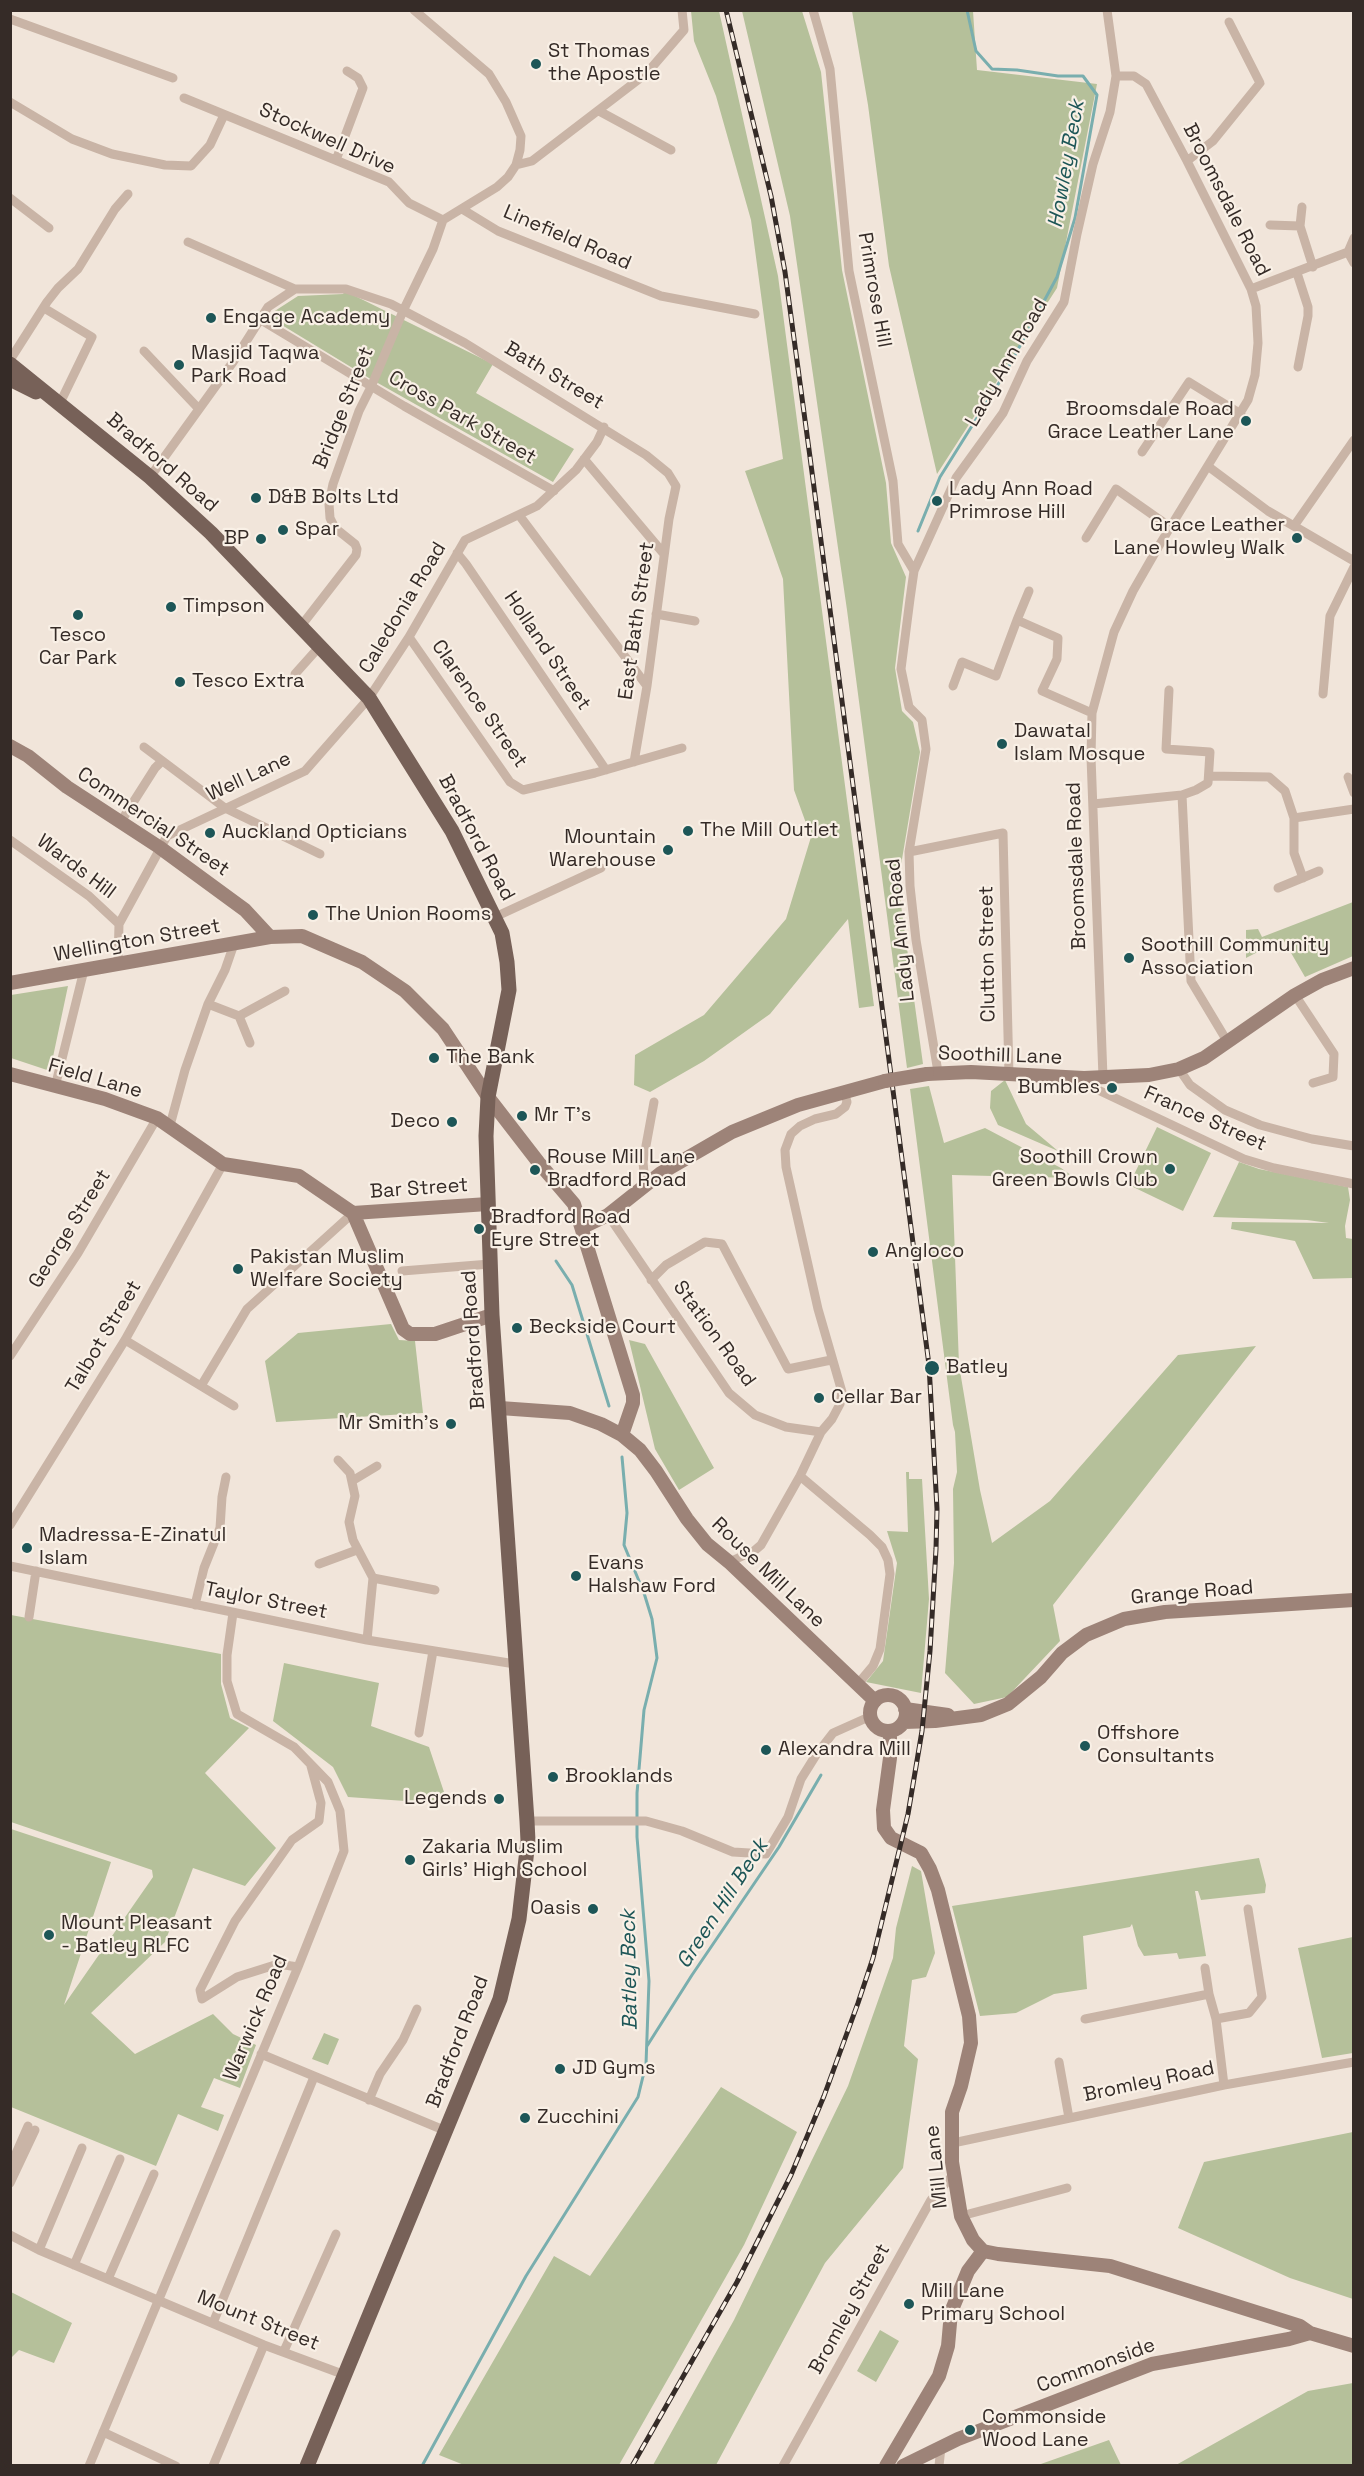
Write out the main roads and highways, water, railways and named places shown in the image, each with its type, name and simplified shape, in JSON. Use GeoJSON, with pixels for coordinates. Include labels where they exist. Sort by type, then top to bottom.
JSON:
{"type":"FeatureCollection","features":[{"type":"Feature","properties":{"kind":"main road","name":"Bradford Road"},"geometry":{"type":"LineString","coordinates":[[10,364],[150,477],[228,550],[369,698],[452,831],[502,933],[509,990],[488,1097],[486,1136],[492,1315],[528,1841],[519,1919],[504,1988],[307,2466]]}},
{"type":"Feature","properties":{"kind":"main road"},"geometry":{"type":"LineString","coordinates":[[10,379],[60,403]]}},
{"type":"Feature","properties":{"kind":"waterway","name":"Howley Beck"},"geometry":{"type":"LineString","coordinates":[[967,10],[976,51],[992,69],[1058,76],[1083,76],[1097,95],[1075,218],[1057,277],[1008,368]]}},
{"type":"Feature","properties":{"kind":"waterway","name":"Howley Beck"},"geometry":{"type":"LineString","coordinates":[[918,531],[940,477],[1002,378]]}},
{"type":"Feature","properties":{"kind":"waterway","name":"Batley Beck"},"geometry":{"type":"LineString","coordinates":[[556,1261],[572,1285],[609,1406]]}},
{"type":"Feature","properties":{"kind":"waterway","name":"Batley Beck"},"geometry":{"type":"LineString","coordinates":[[422,2466],[526,2276],[638,2097],[646,2064],[649,1981],[637,1837],[637,1793],[644,1710],[657,1658],[652,1619],[624,1545],[627,1513],[622,1457]]}},
{"type":"Feature","properties":{"kind":"waterway","name":"Green Hill Beck"},"geometry":{"type":"LineString","coordinates":[[647,2046],[779,1847],[821,1775]]}},
{"type":"Feature","properties":{"kind":"railway"},"geometry":{"type":"LineString","coordinates":[[632,2466],[737,2282],[791,2175],[824,2096],[873,1958],[908,1814],[922,1731],[930,1651],[936,1549],[937,1509],[929,1365],[785,272],[771,196],[726,10]]}},
{"type":"Feature","properties":{"kind":"place","name":"St Thomas the Apostle"},"geometry":{"type":"Point","coordinates":[536,64]}},
{"type":"Feature","properties":{"kind":"place","name":"Engage Academy"},"geometry":{"type":"Point","coordinates":[211,318]}},
{"type":"Feature","properties":{"kind":"place","name":"Masjid Taqwa Park Road"},"geometry":{"type":"Point","coordinates":[179,365]}},
{"type":"Feature","properties":{"kind":"place","name":"Broomsdale Road Grace Leather Lane"},"geometry":{"type":"Point","coordinates":[1246,421]}},
{"type":"Feature","properties":{"kind":"place","name":"D&B Bolts Ltd"},"geometry":{"type":"Point","coordinates":[256,498]}},
{"type":"Feature","properties":{"kind":"place","name":"Lady Ann Road Primrose Hill"},"geometry":{"type":"Point","coordinates":[937,501]}},
{"type":"Feature","properties":{"kind":"place","name":"Spar"},"geometry":{"type":"Point","coordinates":[283,530]}},
{"type":"Feature","properties":{"kind":"place","name":"Grace Leather Lane Howley Walk"},"geometry":{"type":"Point","coordinates":[1297,538]}},
{"type":"Feature","properties":{"kind":"place","name":"BP"},"geometry":{"type":"Point","coordinates":[261,539]}},
{"type":"Feature","properties":{"kind":"place","name":"Timpson"},"geometry":{"type":"Point","coordinates":[171,607]}},
{"type":"Feature","properties":{"kind":"place","name":"Tesco Car Park"},"geometry":{"type":"Point","coordinates":[78,615]}},
{"type":"Feature","properties":{"kind":"place","name":"Tesco Extra"},"geometry":{"type":"Point","coordinates":[180,682]}},
{"type":"Feature","properties":{"kind":"place","name":"Dawatal Islam Mosque"},"geometry":{"type":"Point","coordinates":[1002,744]}},
{"type":"Feature","properties":{"kind":"place","name":"The Mill Outlet"},"geometry":{"type":"Point","coordinates":[688,831]}},
{"type":"Feature","properties":{"kind":"place","name":"Auckland Opticians"},"geometry":{"type":"Point","coordinates":[210,833]}},
{"type":"Feature","properties":{"kind":"place","name":"Mountain Warehouse"},"geometry":{"type":"Point","coordinates":[668,850]}},
{"type":"Feature","properties":{"kind":"place","name":"The Union Rooms"},"geometry":{"type":"Point","coordinates":[313,915]}},
{"type":"Feature","properties":{"kind":"place","name":"Soothill Community Association"},"geometry":{"type":"Point","coordinates":[1129,958]}},
{"type":"Feature","properties":{"kind":"place","name":"The Bank"},"geometry":{"type":"Point","coordinates":[434,1058]}},
{"type":"Feature","properties":{"kind":"place","name":"Bumbles"},"geometry":{"type":"Point","coordinates":[1112,1088]}},
{"type":"Feature","properties":{"kind":"place","name":"Mr T's"},"geometry":{"type":"Point","coordinates":[522,1116]}},
{"type":"Feature","properties":{"kind":"place","name":"Deco"},"geometry":{"type":"Point","coordinates":[452,1122]}},
{"type":"Feature","properties":{"kind":"place","name":"Soothill Crown Green Bowls Club"},"geometry":{"type":"Point","coordinates":[1170,1169]}},
{"type":"Feature","properties":{"kind":"place","name":"Rouse Mill Lane Bradford Road"},"geometry":{"type":"Point","coordinates":[535,1170]}},
{"type":"Feature","properties":{"kind":"place","name":"Bradford Road Eyre Street"},"geometry":{"type":"Point","coordinates":[479,1229]}},
{"type":"Feature","properties":{"kind":"place","name":"Angloco"},"geometry":{"type":"Point","coordinates":[873,1252]}},
{"type":"Feature","properties":{"kind":"place","name":"Pakistan Muslim Welfare Society"},"geometry":{"type":"Point","coordinates":[238,1269]}},
{"type":"Feature","properties":{"kind":"place","name":"Beckside Court"},"geometry":{"type":"Point","coordinates":[517,1328]}},
{"type":"Feature","properties":{"kind":"place","name":"Batley"},"geometry":{"type":"Point","coordinates":[932,1368]}},
{"type":"Feature","properties":{"kind":"place","name":"Cellar Bar"},"geometry":{"type":"Point","coordinates":[819,1398]}},
{"type":"Feature","properties":{"kind":"place","name":"Mr Smith's"},"geometry":{"type":"Point","coordinates":[451,1424]}},
{"type":"Feature","properties":{"kind":"place","name":"Madressa-E-Zinatul Islam"},"geometry":{"type":"Point","coordinates":[27,1548]}},
{"type":"Feature","properties":{"kind":"place","name":"Evans Halshaw Ford"},"geometry":{"type":"Point","coordinates":[576,1576]}},
{"type":"Feature","properties":{"kind":"place","name":"Offshore Consultants"},"geometry":{"type":"Point","coordinates":[1085,1746]}},
{"type":"Feature","properties":{"kind":"place","name":"Alexandra Mill"},"geometry":{"type":"Point","coordinates":[766,1750]}},
{"type":"Feature","properties":{"kind":"place","name":"Brooklands"},"geometry":{"type":"Point","coordinates":[553,1777]}},
{"type":"Feature","properties":{"kind":"place","name":"Legends"},"geometry":{"type":"Point","coordinates":[499,1799]}},
{"type":"Feature","properties":{"kind":"place","name":"Zakaria Muslim Girls' High School"},"geometry":{"type":"Point","coordinates":[410,1860]}},
{"type":"Feature","properties":{"kind":"place","name":"Oasis"},"geometry":{"type":"Point","coordinates":[593,1909]}},
{"type":"Feature","properties":{"kind":"place","name":"Mount Pleasant - Batley RLFC"},"geometry":{"type":"Point","coordinates":[49,1935]}},
{"type":"Feature","properties":{"kind":"place","name":"JD Gyms"},"geometry":{"type":"Point","coordinates":[560,2069]}},
{"type":"Feature","properties":{"kind":"place","name":"Zucchini"},"geometry":{"type":"Point","coordinates":[525,2118]}},
{"type":"Feature","properties":{"kind":"place","name":"Mill Lane Primary School"},"geometry":{"type":"Point","coordinates":[909,2304]}},
{"type":"Feature","properties":{"kind":"place","name":"Commonside Wood Lane"},"geometry":{"type":"Point","coordinates":[970,2430]}}]}
